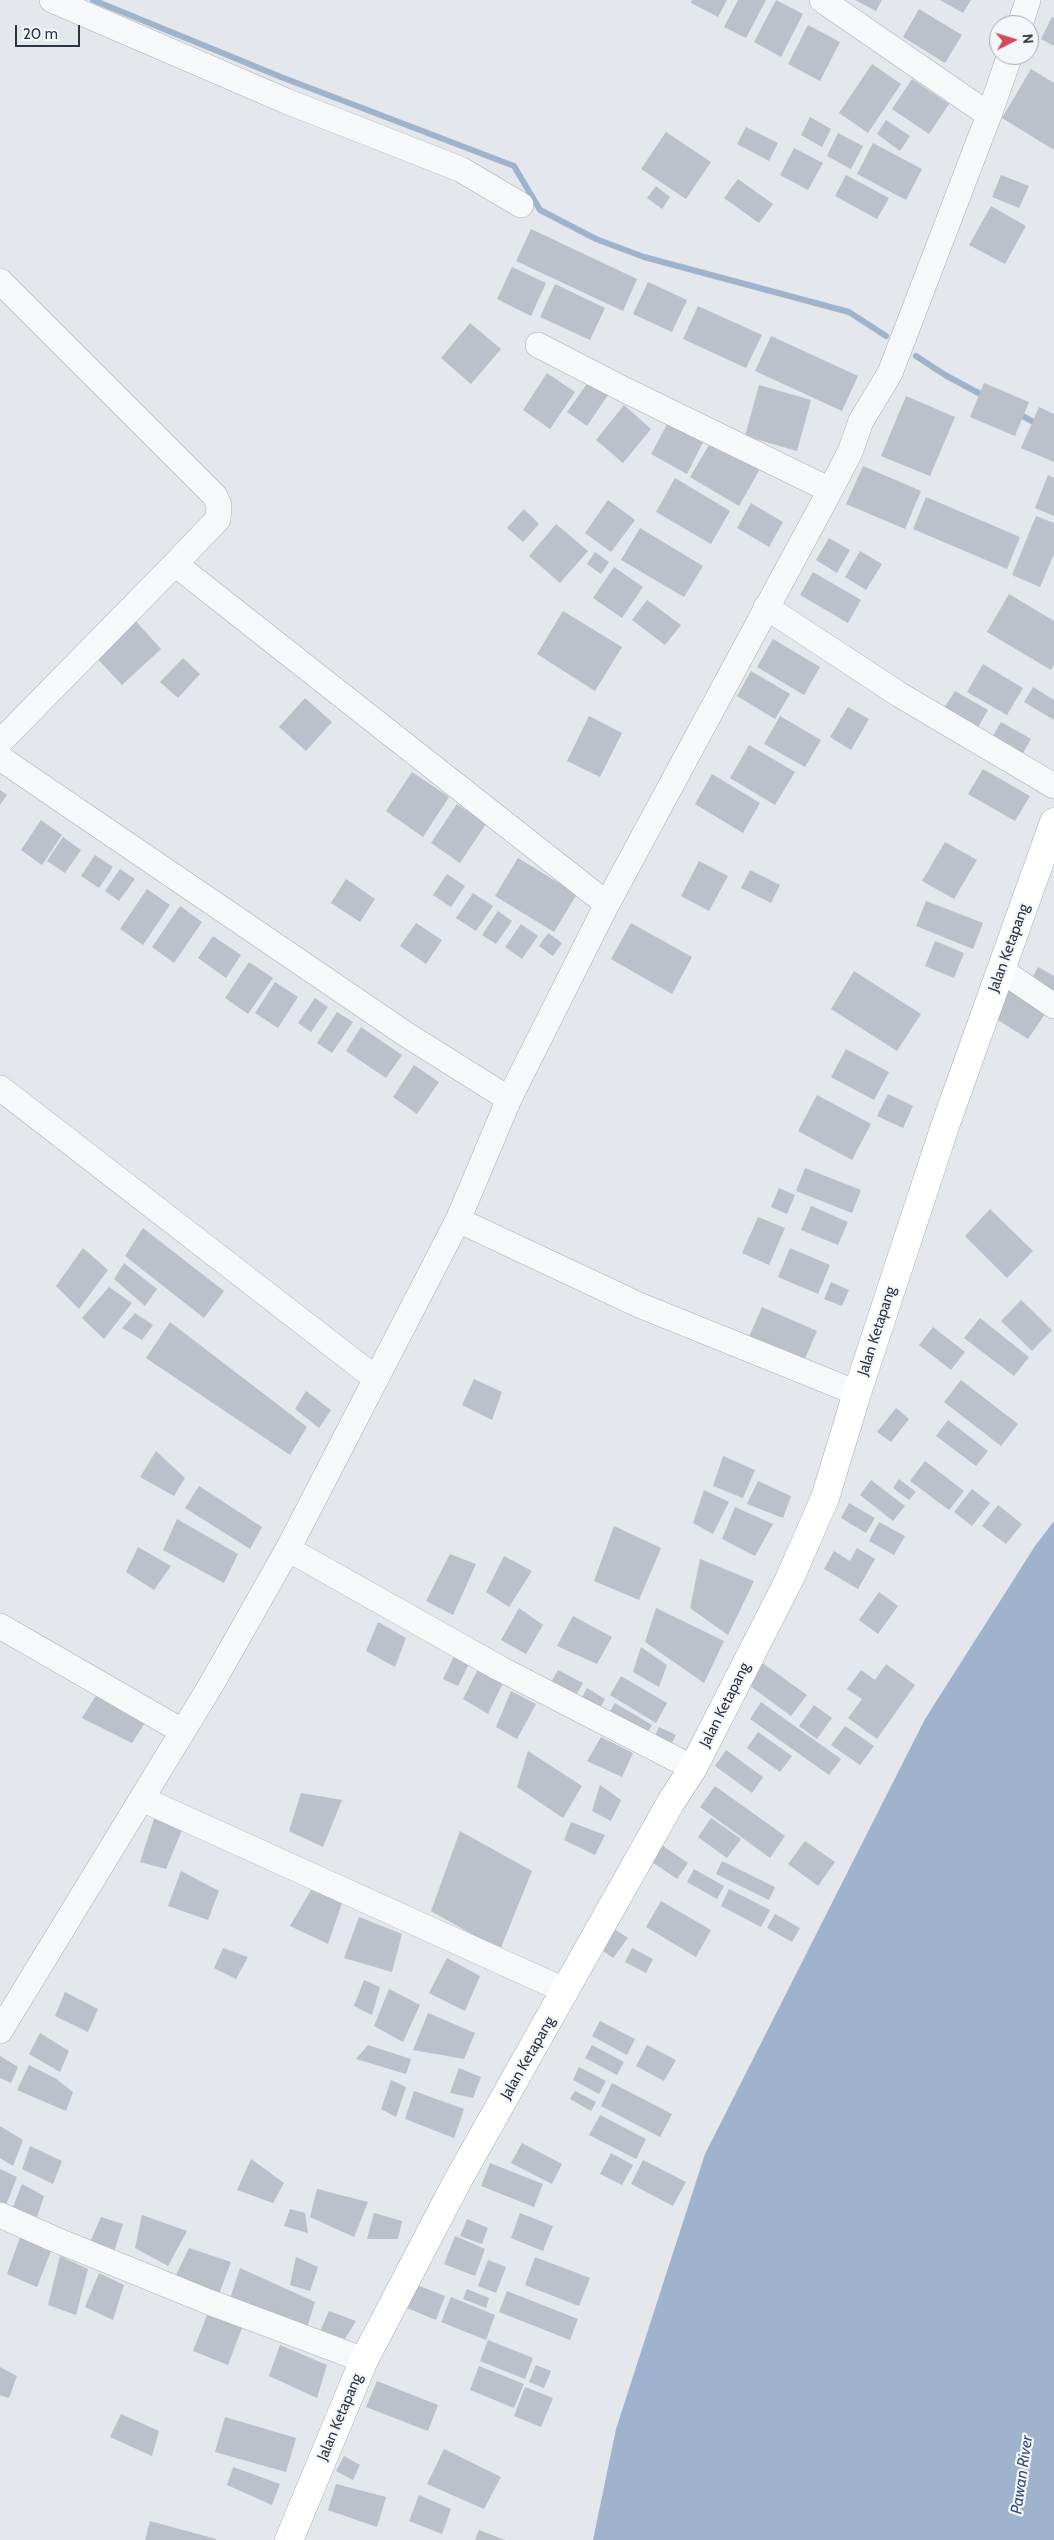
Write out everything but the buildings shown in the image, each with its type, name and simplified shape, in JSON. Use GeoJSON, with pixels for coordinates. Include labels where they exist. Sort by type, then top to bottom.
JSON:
{"type":"FeatureCollection","features":[{"type":"Feature","properties":{"kind":"main road","name":"Jalan Ketapang"},"geometry":{"type":"LineString","coordinates":[[289,2540],[364,2360],[458,2180],[692,1768],[789,1580],[825,1498],[856,1393],[945,1126],[1054,822]]}},
{"type":"Feature","properties":{"kind":"street"},"geometry":{"type":"LineString","coordinates":[[52,0],[275,96],[460,169],[521,205]]}},
{"type":"Feature","properties":{"kind":"street"},"geometry":{"type":"LineString","coordinates":[[822,0],[989,116]]}},
{"type":"Feature","properties":{"kind":"street"},"geometry":{"type":"LineString","coordinates":[[1023,15],[1028,0]]}},
{"type":"Feature","properties":{"kind":"street"},"geometry":{"type":"LineString","coordinates":[[0,2031],[211,1685],[288,1549],[458,1220],[509,1099],[607,904],[830,490],[850,452],[862,421],[890,373],[989,116],[1007,65]]}},
{"type":"Feature","properties":{"kind":"street"},"geometry":{"type":"LineString","coordinates":[[0,281],[215,496],[219,505],[218,519],[0,742]]}},
{"type":"Feature","properties":{"kind":"street"},"geometry":{"type":"LineString","coordinates":[[538,345],[830,490]]}},
{"type":"Feature","properties":{"kind":"street"},"geometry":{"type":"LineString","coordinates":[[175,564],[607,904]]}},
{"type":"Feature","properties":{"kind":"street"},"geometry":{"type":"LineString","coordinates":[[766,607],[900,695],[1054,786]]}},
{"type":"Feature","properties":{"kind":"street"},"geometry":{"type":"LineString","coordinates":[[0,758],[407,1035],[509,1099]]}},
{"type":"Feature","properties":{"kind":"street"},"geometry":{"type":"LineString","coordinates":[[1001,970],[1054,1006]]}},
{"type":"Feature","properties":{"kind":"street"},"geometry":{"type":"LineString","coordinates":[[0,1088],[375,1378]]}},
{"type":"Feature","properties":{"kind":"street"},"geometry":{"type":"LineString","coordinates":[[458,1220],[639,1305],[856,1393]]}},
{"type":"Feature","properties":{"kind":"street"},"geometry":{"type":"LineString","coordinates":[[288,1549],[499,1668],[692,1768]]}},
{"type":"Feature","properties":{"kind":"street"},"geometry":{"type":"LineString","coordinates":[[0,1626],[182,1731]]}},
{"type":"Feature","properties":{"kind":"street"},"geometry":{"type":"LineString","coordinates":[[142,1800],[566,1991]]}},
{"type":"Feature","properties":{"kind":"street"},"geometry":{"type":"LineString","coordinates":[[0,2215],[209,2302],[364,2360]]}},
{"type":"Feature","properties":{"kind":"water","name":"Pawan River"},"geometry":{"type":"Polygon","coordinates":[[[1054,1521],[1054,2540],[593,2540],[616,2429],[705,2154],[925,1719],[1035,1546],[1054,1521]]]}},
{"type":"Feature","properties":{"kind":"waterway"},"geometry":{"type":"LineString","coordinates":[[93,0],[281,77],[514,166],[540,210],[596,239],[644,257],[849,312],[886,336]]}},
{"type":"Feature","properties":{"kind":"waterway"},"geometry":{"type":"LineString","coordinates":[[916,356],[945,375],[986,397]]}},
{"type":"Feature","properties":{"kind":"waterway"},"geometry":{"type":"LineString","coordinates":[[1017,413],[1054,433]]}}]}
